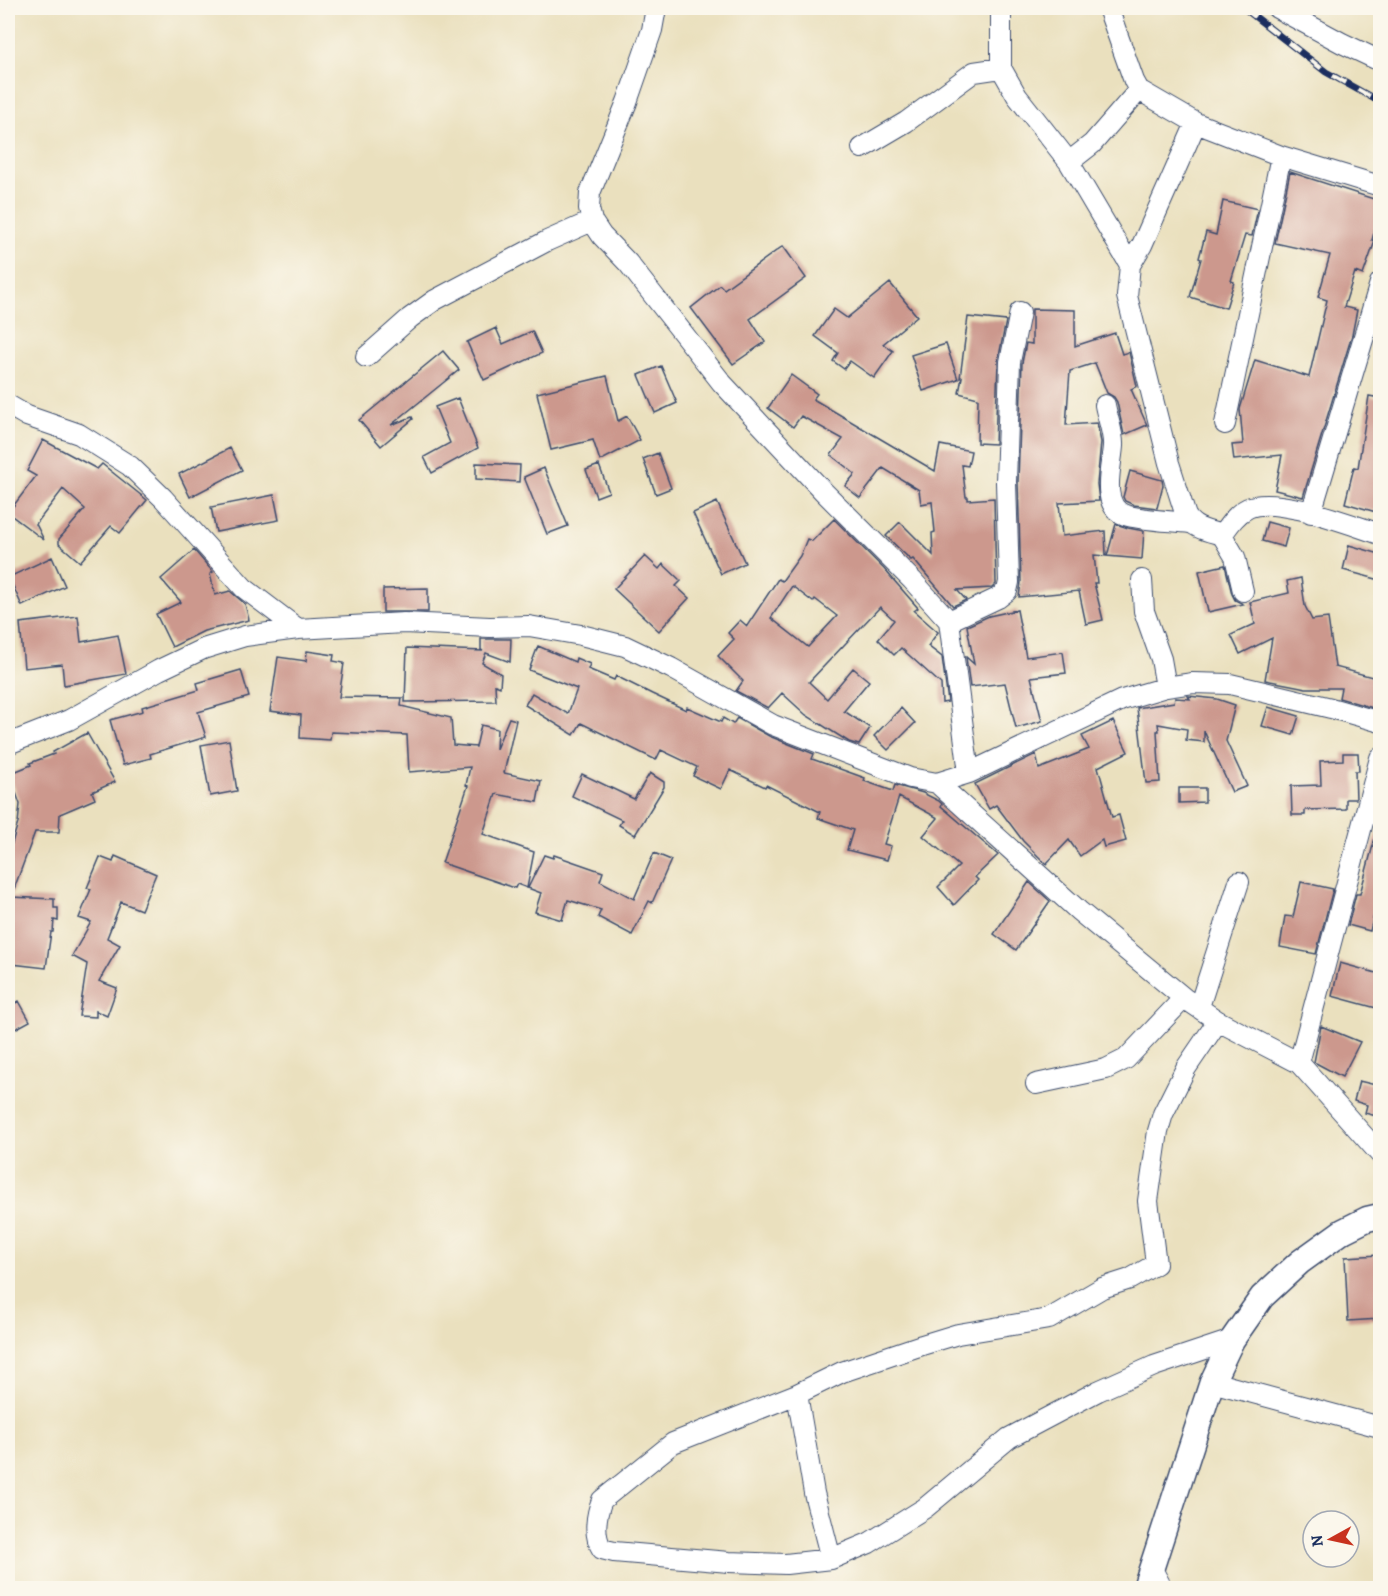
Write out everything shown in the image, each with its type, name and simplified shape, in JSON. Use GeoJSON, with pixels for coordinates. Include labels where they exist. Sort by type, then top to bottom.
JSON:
{"type":"FeatureCollection","features":[{"type":"Feature","properties":{"kind":"main road"},"geometry":{"type":"LineString","coordinates":[[1153,1582],[1212,1382],[1232,1340],[1262,1296],[1300,1262],[1343,1231],[1367,1219],[1380,1216]]}},
{"type":"Feature","properties":{"kind":"street"},"geometry":{"type":"LineString","coordinates":[[656,8],[652,30],[627,102],[590,192],[589,209],[592,221],[722,382],[823,491],[912,580],[949,621],[969,773]]}},
{"type":"Feature","properties":{"kind":"street"},"geometry":{"type":"LineString","coordinates":[[1001,8],[1001,68],[1017,96],[1069,162],[1130,264]]}},
{"type":"Feature","properties":{"kind":"street"},"geometry":{"type":"LineString","coordinates":[[1107,8],[1139,90],[1196,123],[1281,156],[1380,186]]}},
{"type":"Feature","properties":{"kind":"street"},"geometry":{"type":"LineString","coordinates":[[1277,8],[1380,61]]}},
{"type":"Feature","properties":{"kind":"street"},"geometry":{"type":"LineString","coordinates":[[862,148],[906,122],[974,72],[1001,68]]}},
{"type":"Feature","properties":{"kind":"street"},"geometry":{"type":"LineString","coordinates":[[1069,162],[1092,144],[1139,90]]}},
{"type":"Feature","properties":{"kind":"street"},"geometry":{"type":"LineString","coordinates":[[1190,523],[1169,463],[1127,296],[1130,264],[1142,245],[1196,123]]}},
{"type":"Feature","properties":{"kind":"street"},"geometry":{"type":"LineString","coordinates":[[1225,423],[1281,156]]}},
{"type":"Feature","properties":{"kind":"street"},"geometry":{"type":"LineString","coordinates":[[366,357],[410,318],[435,300],[537,246],[592,221]]}},
{"type":"Feature","properties":{"kind":"street"},"geometry":{"type":"LineString","coordinates":[[1311,513],[1380,283]]}},
{"type":"Feature","properties":{"kind":"street"},"geometry":{"type":"LineString","coordinates":[[949,621],[1008,591],[1010,582],[1005,482],[1010,362],[1020,312]]}},
{"type":"Feature","properties":{"kind":"street"},"geometry":{"type":"LineString","coordinates":[[8,405],[17,418],[79,434],[130,466],[163,498],[244,588],[298,629]]}},
{"type":"Feature","properties":{"kind":"street"},"geometry":{"type":"LineString","coordinates":[[1105,405],[1113,445],[1109,468],[1109,491],[1113,505],[1123,515],[1190,523],[1202,530],[1222,535],[1235,557],[1243,591]]}},
{"type":"Feature","properties":{"kind":"street"},"geometry":{"type":"LineString","coordinates":[[1222,535],[1235,517],[1249,507],[1280,505],[1380,534]]}},
{"type":"Feature","properties":{"kind":"street"},"geometry":{"type":"LineString","coordinates":[[1142,580],[1144,611],[1161,659],[1166,687]]}},
{"type":"Feature","properties":{"kind":"street"},"geometry":{"type":"LineString","coordinates":[[8,744],[69,720],[159,670],[203,649],[245,636],[298,629],[404,623],[490,627],[530,626],[582,635],[625,646],[671,668],[773,725],[910,778],[937,783],[969,773],[1122,700],[1166,687],[1194,683],[1230,684],[1380,722]]}},
{"type":"Feature","properties":{"kind":"street"},"geometry":{"type":"LineString","coordinates":[[1299,1063],[1380,758]]}},
{"type":"Feature","properties":{"kind":"street"},"geometry":{"type":"LineString","coordinates":[[937,783],[1079,911],[1191,1003],[1218,1021],[1299,1063],[1380,1154]]}},
{"type":"Feature","properties":{"kind":"street"},"geometry":{"type":"LineString","coordinates":[[1036,1084],[1106,1068],[1126,1059],[1191,1003],[1239,882]]}},
{"type":"Feature","properties":{"kind":"street"},"geometry":{"type":"LineString","coordinates":[[1218,1021],[1186,1068],[1163,1114],[1158,1131],[1148,1201],[1156,1264],[1130,1279],[1102,1288],[1049,1320],[988,1329],[931,1342],[842,1372],[797,1394],[673,1443],[602,1500],[598,1510],[597,1543],[602,1550],[729,1562],[786,1564],[831,1559],[869,1543],[925,1508],[1009,1438],[1098,1391],[1154,1366],[1232,1340]]}},
{"type":"Feature","properties":{"kind":"street"},"geometry":{"type":"LineString","coordinates":[[1212,1382],[1380,1427]]}},
{"type":"Feature","properties":{"kind":"street"},"geometry":{"type":"LineString","coordinates":[[797,1394],[814,1493],[831,1559]]}},
{"type":"Feature","properties":{"kind":"building"},"geometry":{"type":"Polygon","coordinates":[[[1290,172],[1380,201],[1380,212],[1372,240],[1375,241],[1363,275],[1355,272],[1344,307],[1357,310],[1352,335],[1303,497],[1275,490],[1282,455],[1234,460],[1232,445],[1243,444],[1240,409],[1255,360],[1309,377],[1327,300],[1318,297],[1330,255],[1275,243],[1290,172]]]}},
{"type":"Feature","properties":{"kind":"building"},"geometry":{"type":"Polygon","coordinates":[[[1223,201],[1258,209],[1252,236],[1245,235],[1231,281],[1234,282],[1226,308],[1190,297],[1206,232],[1216,235],[1223,201]]]}},
{"type":"Feature","properties":{"kind":"building"},"geometry":{"type":"Polygon","coordinates":[[[783,246],[806,278],[750,319],[765,342],[733,364],[691,308],[720,285],[724,289],[783,246]]]}},
{"type":"Feature","properties":{"kind":"building"},"geometry":{"type":"Polygon","coordinates":[[[890,283],[917,316],[883,344],[893,351],[874,378],[850,361],[844,369],[833,361],[838,353],[815,336],[834,309],[847,318],[890,283]]]}},
{"type":"Feature","properties":{"kind":"building"},"geometry":{"type":"Polygon","coordinates":[[[1032,309],[1075,310],[1075,346],[1115,333],[1122,354],[1129,352],[1137,386],[1131,389],[1147,425],[1124,435],[1117,402],[1107,393],[1095,363],[1070,371],[1066,425],[1097,423],[1101,442],[1097,484],[1099,501],[1059,503],[1062,536],[1105,531],[1106,556],[1094,555],[1097,583],[1094,583],[1103,620],[1086,624],[1079,591],[1019,597],[1021,582],[1018,482],[1022,363],[1026,343],[1032,344],[1032,309]]]}},
{"type":"Feature","properties":{"kind":"building"},"geometry":{"type":"Polygon","coordinates":[[[968,317],[1006,321],[998,361],[995,444],[977,443],[978,398],[959,393],[968,317]]]}},
{"type":"Feature","properties":{"kind":"building"},"geometry":{"type":"Polygon","coordinates":[[[496,328],[503,344],[532,331],[542,353],[484,380],[467,342],[496,328]]]}},
{"type":"Feature","properties":{"kind":"building"},"geometry":{"type":"Polygon","coordinates":[[[946,344],[958,379],[923,391],[911,355],[946,344]]]}},
{"type":"Feature","properties":{"kind":"building"},"geometry":{"type":"Polygon","coordinates":[[[443,351],[459,370],[391,425],[412,417],[413,419],[381,446],[359,420],[443,351]]]}},
{"type":"Feature","properties":{"kind":"building"},"geometry":{"type":"Polygon","coordinates":[[[661,366],[677,403],[655,413],[639,375],[661,366]]]}},
{"type":"Feature","properties":{"kind":"building"},"geometry":{"type":"Polygon","coordinates":[[[791,375],[817,394],[813,399],[935,471],[940,445],[971,451],[968,466],[962,465],[966,497],[968,500],[994,498],[996,584],[992,588],[957,590],[966,600],[953,606],[913,559],[911,560],[886,536],[900,522],[933,555],[932,533],[935,532],[932,502],[921,504],[919,490],[883,468],[860,498],[845,486],[855,474],[831,455],[843,439],[801,416],[793,427],[768,408],[791,375]]]}},
{"type":"Feature","properties":{"kind":"building"},"geometry":{"type":"Polygon","coordinates":[[[607,376],[618,421],[627,416],[640,440],[600,461],[593,440],[551,450],[537,393],[607,376]]]}},
{"type":"Feature","properties":{"kind":"building"},"geometry":{"type":"Polygon","coordinates":[[[1369,396],[1380,398],[1380,497],[1376,512],[1345,503],[1354,467],[1358,468],[1369,396]]]}},
{"type":"Feature","properties":{"kind":"building"},"geometry":{"type":"Polygon","coordinates":[[[458,398],[478,448],[432,473],[424,457],[450,443],[435,407],[458,398]]]}},
{"type":"Feature","properties":{"kind":"building"},"geometry":{"type":"Polygon","coordinates":[[[43,440],[97,469],[102,464],[147,500],[120,533],[111,526],[80,562],[59,544],[59,539],[85,509],[63,489],[36,524],[44,540],[8,513],[36,476],[27,471],[43,440]]]}},
{"type":"Feature","properties":{"kind":"building"},"geometry":{"type":"Polygon","coordinates":[[[230,448],[242,470],[190,497],[179,474],[230,448]]]}},
{"type":"Feature","properties":{"kind":"building"},"geometry":{"type":"Polygon","coordinates":[[[658,453],[671,488],[656,494],[643,459],[658,453]]]}},
{"type":"Feature","properties":{"kind":"building"},"geometry":{"type":"Polygon","coordinates":[[[476,463],[520,465],[519,482],[476,479],[476,463]]]}},
{"type":"Feature","properties":{"kind":"building"},"geometry":{"type":"Polygon","coordinates":[[[599,465],[609,492],[596,497],[586,470],[599,465]]]}},
{"type":"Feature","properties":{"kind":"building"},"geometry":{"type":"Polygon","coordinates":[[[544,468],[568,526],[547,534],[524,477],[544,468]]]}},
{"type":"Feature","properties":{"kind":"building"},"geometry":{"type":"Polygon","coordinates":[[[1130,471],[1162,480],[1163,485],[1157,508],[1134,505],[1125,501],[1123,497],[1130,471]]]}},
{"type":"Feature","properties":{"kind":"building"},"geometry":{"type":"Polygon","coordinates":[[[274,495],[279,520],[216,532],[211,507],[274,495]]]}},
{"type":"Feature","properties":{"kind":"building"},"geometry":{"type":"Polygon","coordinates":[[[717,502],[745,563],[721,574],[693,513],[717,502]]]}},
{"type":"Feature","properties":{"kind":"building"},"geometry":{"type":"Polygon","coordinates":[[[834,519],[884,569],[918,608],[914,611],[938,632],[928,646],[942,657],[948,702],[942,703],[941,684],[901,648],[894,655],[878,639],[894,620],[880,607],[809,682],[827,699],[853,668],[869,681],[844,711],[870,728],[859,745],[849,742],[806,715],[782,693],[768,708],[736,691],[743,681],[718,656],[734,639],[728,633],[740,620],[747,626],[778,579],[782,581],[800,556],[807,539],[812,541],[834,519]],[[792,586],[771,618],[808,647],[837,616],[815,599],[813,602],[792,586]]]}},
{"type":"Feature","properties":{"kind":"building"},"geometry":{"type":"Polygon","coordinates":[[[1267,522],[1289,528],[1284,547],[1262,541],[1267,522]]]}},
{"type":"Feature","properties":{"kind":"building"},"geometry":{"type":"Polygon","coordinates":[[[1116,524],[1144,531],[1142,559],[1107,556],[1116,524]]]}},
{"type":"Feature","properties":{"kind":"building"},"geometry":{"type":"Polygon","coordinates":[[[1349,545],[1380,554],[1380,580],[1343,570],[1349,545]]]}},
{"type":"Feature","properties":{"kind":"building"},"geometry":{"type":"Polygon","coordinates":[[[194,550],[213,572],[210,574],[215,595],[230,591],[245,604],[249,620],[204,631],[172,647],[156,614],[181,602],[161,579],[194,550]]]}},
{"type":"Feature","properties":{"kind":"building"},"geometry":{"type":"Polygon","coordinates":[[[645,556],[659,569],[663,564],[681,581],[676,586],[689,598],[659,631],[614,589],[645,556]]]}},
{"type":"Feature","properties":{"kind":"building"},"geometry":{"type":"Polygon","coordinates":[[[52,557],[65,586],[22,606],[9,577],[52,557]]]}},
{"type":"Feature","properties":{"kind":"building"},"geometry":{"type":"Polygon","coordinates":[[[1225,565],[1232,594],[1235,600],[1243,604],[1208,612],[1199,571],[1225,565]]]}},
{"type":"Feature","properties":{"kind":"building"},"geometry":{"type":"Polygon","coordinates":[[[1301,578],[1305,606],[1312,620],[1328,618],[1335,667],[1380,679],[1380,710],[1339,698],[1341,688],[1306,688],[1265,680],[1272,638],[1240,654],[1231,635],[1255,624],[1250,602],[1289,593],[1287,581],[1301,578]]]}},
{"type":"Feature","properties":{"kind":"building"},"geometry":{"type":"Polygon","coordinates":[[[428,588],[428,612],[383,612],[383,589],[428,588]]]}},
{"type":"Feature","properties":{"kind":"building"},"geometry":{"type":"Polygon","coordinates":[[[1017,610],[1026,657],[1063,652],[1066,673],[1031,677],[1042,721],[1016,728],[1005,683],[970,687],[966,657],[974,664],[967,626],[989,616],[1017,610]]]}},
{"type":"Feature","properties":{"kind":"building"},"geometry":{"type":"Polygon","coordinates":[[[78,616],[81,642],[118,635],[126,674],[64,685],[62,664],[24,668],[20,623],[78,616]]]}},
{"type":"Feature","properties":{"kind":"building"},"geometry":{"type":"Polygon","coordinates":[[[481,639],[511,639],[510,662],[486,653],[482,663],[501,674],[500,687],[495,685],[496,701],[405,702],[407,648],[483,651],[481,650],[481,639]]]}},
{"type":"Feature","properties":{"kind":"building"},"geometry":{"type":"Polygon","coordinates":[[[538,646],[575,662],[576,658],[590,664],[588,669],[614,680],[616,676],[686,710],[687,707],[721,722],[723,718],[733,724],[737,718],[769,736],[814,754],[812,759],[865,778],[864,781],[893,791],[895,785],[923,793],[939,801],[941,806],[998,855],[975,877],[978,880],[954,905],[938,887],[959,866],[923,836],[938,818],[899,797],[884,844],[891,846],[887,860],[847,850],[853,830],[818,818],[820,812],[730,770],[721,789],[693,776],[697,767],[661,750],[656,760],[581,723],[574,735],[525,705],[532,693],[568,714],[577,689],[529,670],[538,646]]]}},
{"type":"Feature","properties":{"kind":"building"},"geometry":{"type":"Polygon","coordinates":[[[307,651],[334,655],[333,661],[344,663],[339,697],[402,698],[401,706],[451,718],[453,745],[476,747],[481,725],[497,729],[496,749],[509,718],[516,720],[504,773],[541,781],[537,802],[496,794],[483,834],[534,852],[527,888],[517,884],[515,888],[442,863],[468,786],[466,785],[470,767],[409,772],[407,735],[331,732],[330,740],[300,738],[301,715],[270,711],[278,657],[306,661],[307,651]]]}},
{"type":"Feature","properties":{"kind":"building"},"geometry":{"type":"Polygon","coordinates":[[[241,670],[249,697],[198,712],[206,737],[150,754],[151,758],[123,765],[110,720],[143,711],[142,707],[199,690],[197,683],[241,670]]]}},
{"type":"Feature","properties":{"kind":"building"},"geometry":{"type":"Polygon","coordinates":[[[1188,696],[1217,699],[1235,705],[1226,741],[1247,786],[1232,792],[1204,731],[1204,742],[1186,740],[1187,729],[1158,724],[1160,782],[1146,783],[1137,708],[1174,702],[1175,698],[1190,699],[1188,696]]]}},
{"type":"Feature","properties":{"kind":"building"},"geometry":{"type":"Polygon","coordinates":[[[1268,707],[1299,716],[1293,735],[1262,726],[1268,707]]]}},
{"type":"Feature","properties":{"kind":"building"},"geometry":{"type":"Polygon","coordinates":[[[901,708],[915,723],[888,750],[874,736],[901,708]]]}},
{"type":"Feature","properties":{"kind":"building"},"geometry":{"type":"Polygon","coordinates":[[[1113,721],[1128,752],[1098,767],[1112,817],[1119,815],[1126,841],[1104,847],[1102,840],[1080,856],[1069,840],[1046,864],[1023,841],[996,805],[989,809],[975,784],[1036,754],[1039,769],[1089,749],[1082,736],[1113,721]]]}},
{"type":"Feature","properties":{"kind":"building"},"geometry":{"type":"Polygon","coordinates":[[[87,733],[115,782],[92,792],[95,799],[60,814],[59,832],[35,832],[11,897],[54,899],[54,908],[58,908],[58,921],[54,920],[46,968],[12,964],[12,958],[8,957],[8,856],[18,823],[20,804],[9,774],[54,754],[53,752],[87,733]]]}},
{"type":"Feature","properties":{"kind":"building"},"geometry":{"type":"Polygon","coordinates":[[[229,740],[237,791],[210,796],[201,745],[229,740]]]}},
{"type":"Feature","properties":{"kind":"building"},"geometry":{"type":"Polygon","coordinates":[[[1343,753],[1358,753],[1359,771],[1355,771],[1356,799],[1346,799],[1346,809],[1305,810],[1305,815],[1292,815],[1291,786],[1321,785],[1320,761],[1343,760],[1343,753]]]}},
{"type":"Feature","properties":{"kind":"building"},"geometry":{"type":"Polygon","coordinates":[[[650,773],[664,782],[664,787],[635,835],[619,825],[622,820],[572,796],[582,774],[634,799],[650,773]]]}},
{"type":"Feature","properties":{"kind":"building"},"geometry":{"type":"Polygon","coordinates":[[[1179,788],[1205,788],[1205,802],[1179,803],[1179,788]]]}},
{"type":"Feature","properties":{"kind":"building"},"geometry":{"type":"Polygon","coordinates":[[[1376,834],[1380,835],[1380,891],[1370,931],[1348,925],[1356,894],[1360,894],[1376,834]]]}},
{"type":"Feature","properties":{"kind":"building"},"geometry":{"type":"Polygon","coordinates":[[[654,853],[671,860],[652,903],[649,901],[632,935],[598,917],[601,910],[568,900],[562,920],[535,912],[541,893],[528,888],[544,855],[553,858],[554,855],[603,872],[600,881],[634,899],[654,853]]]}},
{"type":"Feature","properties":{"kind":"building"},"geometry":{"type":"Polygon","coordinates":[[[115,856],[156,874],[141,910],[121,902],[107,938],[120,945],[99,981],[117,988],[107,1016],[96,1011],[96,1017],[79,1016],[87,964],[72,956],[91,922],[79,918],[91,889],[87,888],[100,857],[113,862],[115,856]]]}},
{"type":"Feature","properties":{"kind":"building"},"geometry":{"type":"Polygon","coordinates":[[[1029,882],[1050,901],[1016,950],[994,934],[1029,882]]]}},
{"type":"Feature","properties":{"kind":"building"},"geometry":{"type":"Polygon","coordinates":[[[1301,882],[1333,889],[1316,954],[1280,947],[1285,916],[1293,917],[1301,882]]]}},
{"type":"Feature","properties":{"kind":"building"},"geometry":{"type":"Polygon","coordinates":[[[1340,963],[1380,974],[1380,1009],[1332,996],[1340,963]]]}},
{"type":"Feature","properties":{"kind":"building"},"geometry":{"type":"Polygon","coordinates":[[[19,1001],[30,1021],[8,1033],[8,1007],[19,1001]]]}},
{"type":"Feature","properties":{"kind":"building"},"geometry":{"type":"Polygon","coordinates":[[[1321,1026],[1360,1042],[1342,1077],[1314,1062],[1321,1026]]]}},
{"type":"Feature","properties":{"kind":"building"},"geometry":{"type":"Polygon","coordinates":[[[1359,1081],[1380,1086],[1380,1117],[1365,1113],[1367,1105],[1354,1101],[1359,1081]]]}},
{"type":"Feature","properties":{"kind":"building"},"geometry":{"type":"Polygon","coordinates":[[[1380,1255],[1380,1319],[1348,1321],[1345,1257],[1380,1255]]]}},
{"type":"Feature","properties":{"kind":"railway"},"geometry":{"type":"LineString","coordinates":[[1244,8],[1326,72],[1380,102]]}}]}
